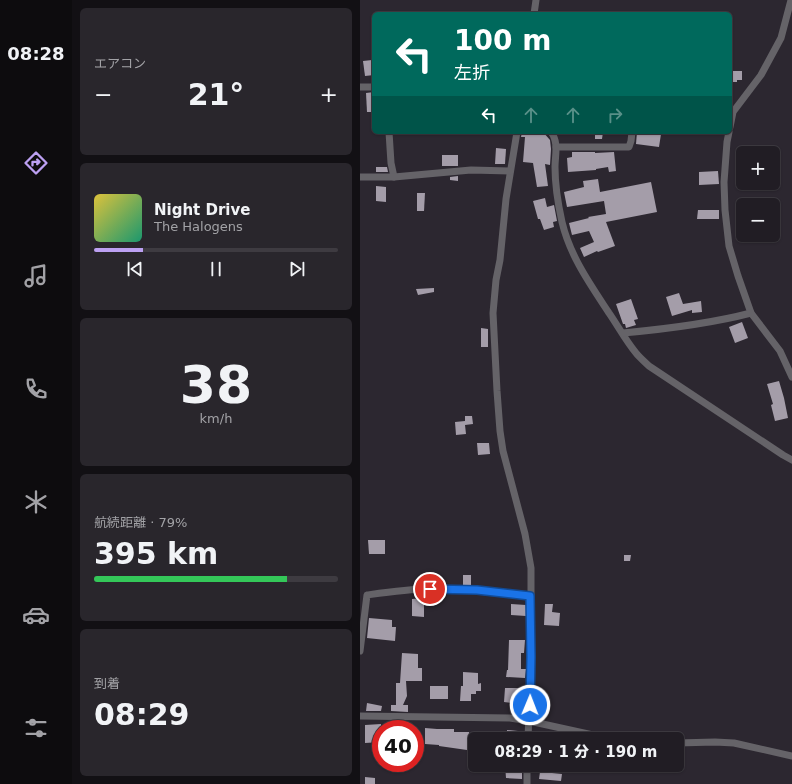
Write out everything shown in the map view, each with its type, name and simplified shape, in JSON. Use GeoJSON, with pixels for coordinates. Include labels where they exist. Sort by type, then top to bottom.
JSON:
{"type":"FeatureCollection","features":[{"type":"Feature","properties":{"kind":"street"},"geometry":{"type":"LineString","coordinates":[[534,12],[536,0]]}},
{"type":"Feature","properties":{"kind":"street"},"geometry":{"type":"LineString","coordinates":[[732,111],[761,75],[780,38],[791,0]]}},
{"type":"Feature","properties":{"kind":"street"},"geometry":{"type":"LineString","coordinates":[[360,87],[372,87]]}},
{"type":"Feature","properties":{"kind":"street"},"geometry":{"type":"LineString","coordinates":[[389,134],[394,177]]}},
{"type":"Feature","properties":{"kind":"street"},"geometry":{"type":"LineString","coordinates":[[517,134],[510,171],[493,314],[500,431],[503,451],[525,534],[531,568],[531,657],[528,732]]}},
{"type":"Feature","properties":{"kind":"street"},"geometry":{"type":"LineString","coordinates":[[552,134],[556,147],[555,167],[557,191],[562,222],[568,241],[586,278],[637,354],[649,366],[792,460]]}},
{"type":"Feature","properties":{"kind":"street"},"geometry":{"type":"LineString","coordinates":[[556,147],[629,147],[632,141],[632,134]]}},
{"type":"Feature","properties":{"kind":"street"},"geometry":{"type":"LineString","coordinates":[[729,134],[724,182],[725,210],[730,246],[738,276],[751,313],[780,352],[792,377]]}},
{"type":"Feature","properties":{"kind":"street"},"geometry":{"type":"LineString","coordinates":[[360,177],[394,177],[471,170],[510,171]]}},
{"type":"Feature","properties":{"kind":"street"},"geometry":{"type":"LineString","coordinates":[[623,333],[665,329],[751,313]]}},
{"type":"Feature","properties":{"kind":"street"},"geometry":{"type":"LineString","coordinates":[[360,649],[367,595],[430,589],[477,590],[530,596]]}},
{"type":"Feature","properties":{"kind":"street"},"geometry":{"type":"LineString","coordinates":[[360,716],[510,718],[579,732]]}},
{"type":"Feature","properties":{"kind":"street"},"geometry":{"type":"LineString","coordinates":[[684,743],[734,743],[792,756]]}},
{"type":"Feature","properties":{"kind":"street"},"geometry":{"type":"LineString","coordinates":[[527,772],[527,784]]}},
{"type":"Feature","properties":{"kind":"building"},"geometry":{"type":"Polygon","coordinates":[[[372,60],[372,75],[365,76],[363,61],[372,60]]]}},
{"type":"Feature","properties":{"kind":"building"},"geometry":{"type":"Polygon","coordinates":[[[732,71],[742,71],[742,80],[737,80],[737,82],[732,82],[732,71]]]}},
{"type":"Feature","properties":{"kind":"building"},"geometry":{"type":"Polygon","coordinates":[[[372,92],[372,112],[367,112],[366,93],[372,92]]]}},
{"type":"Feature","properties":{"kind":"building"},"geometry":{"type":"Polygon","coordinates":[[[522,134],[545,134],[550,140],[550,165],[545,164],[548,186],[537,187],[533,163],[523,162],[525,137],[521,137],[522,134]]]}},
{"type":"Feature","properties":{"kind":"building"},"geometry":{"type":"Polygon","coordinates":[[[595,134],[603,134],[602,139],[595,139],[595,134]]]}},
{"type":"Feature","properties":{"kind":"building"},"geometry":{"type":"Polygon","coordinates":[[[637,134],[661,134],[659,147],[636,144],[637,134]]]}},
{"type":"Feature","properties":{"kind":"building"},"geometry":{"type":"Polygon","coordinates":[[[496,148],[506,149],[505,164],[495,164],[496,148]]]}},
{"type":"Feature","properties":{"kind":"building"},"geometry":{"type":"Polygon","coordinates":[[[572,152],[614,152],[616,171],[609,172],[608,167],[596,170],[568,172],[567,158],[572,157],[572,152]]]}},
{"type":"Feature","properties":{"kind":"building"},"geometry":{"type":"Polygon","coordinates":[[[442,155],[458,155],[458,166],[442,166],[442,155]]]}},
{"type":"Feature","properties":{"kind":"building"},"geometry":{"type":"Polygon","coordinates":[[[376,167],[387,167],[388,172],[376,172],[376,167]]]}},
{"type":"Feature","properties":{"kind":"building"},"geometry":{"type":"Polygon","coordinates":[[[718,171],[719,184],[699,185],[699,172],[718,171]]]}},
{"type":"Feature","properties":{"kind":"building"},"geometry":{"type":"Polygon","coordinates":[[[458,176],[458,181],[450,180],[450,177],[458,176]]]}},
{"type":"Feature","properties":{"kind":"building"},"geometry":{"type":"Polygon","coordinates":[[[598,179],[600,192],[651,182],[657,212],[606,222],[615,246],[598,252],[597,251],[584,257],[580,248],[594,242],[589,231],[572,235],[569,223],[589,218],[588,217],[606,214],[604,201],[567,207],[564,192],[584,187],[583,181],[598,179]]]}},
{"type":"Feature","properties":{"kind":"building"},"geometry":{"type":"Polygon","coordinates":[[[376,186],[386,187],[386,202],[376,201],[376,186]]]}},
{"type":"Feature","properties":{"kind":"building"},"geometry":{"type":"Polygon","coordinates":[[[417,193],[425,193],[424,211],[417,211],[417,193]]]}},
{"type":"Feature","properties":{"kind":"building"},"geometry":{"type":"Polygon","coordinates":[[[545,198],[547,207],[554,205],[557,221],[553,222],[554,227],[544,230],[540,219],[538,219],[533,201],[545,198]]]}},
{"type":"Feature","properties":{"kind":"building"},"geometry":{"type":"Polygon","coordinates":[[[698,210],[719,210],[719,219],[697,219],[698,210]]]}},
{"type":"Feature","properties":{"kind":"building"},"geometry":{"type":"Polygon","coordinates":[[[434,288],[434,292],[418,295],[416,289],[434,288]]]}},
{"type":"Feature","properties":{"kind":"building"},"geometry":{"type":"Polygon","coordinates":[[[679,293],[683,304],[701,301],[702,312],[692,313],[692,310],[672,316],[666,297],[679,293]]]}},
{"type":"Feature","properties":{"kind":"building"},"geometry":{"type":"Polygon","coordinates":[[[631,299],[638,319],[634,320],[636,325],[626,328],[625,324],[623,324],[616,304],[631,299]]]}},
{"type":"Feature","properties":{"kind":"building"},"geometry":{"type":"Polygon","coordinates":[[[742,322],[748,338],[735,343],[729,327],[742,322]]]}},
{"type":"Feature","properties":{"kind":"building"},"geometry":{"type":"Polygon","coordinates":[[[481,328],[488,329],[488,347],[481,347],[481,328]]]}},
{"type":"Feature","properties":{"kind":"building"},"geometry":{"type":"Polygon","coordinates":[[[779,381],[788,418],[775,421],[771,405],[773,404],[767,384],[779,381]]]}},
{"type":"Feature","properties":{"kind":"building"},"geometry":{"type":"Polygon","coordinates":[[[465,416],[472,416],[473,424],[465,425],[466,434],[456,435],[455,422],[465,421],[465,416]]]}},
{"type":"Feature","properties":{"kind":"building"},"geometry":{"type":"Polygon","coordinates":[[[477,443],[489,443],[490,454],[478,455],[477,443]]]}},
{"type":"Feature","properties":{"kind":"building"},"geometry":{"type":"Polygon","coordinates":[[[368,540],[385,540],[385,554],[369,554],[368,540]]]}},
{"type":"Feature","properties":{"kind":"building"},"geometry":{"type":"Polygon","coordinates":[[[624,555],[631,555],[630,561],[624,561],[624,555]]]}},
{"type":"Feature","properties":{"kind":"building"},"geometry":{"type":"Polygon","coordinates":[[[463,575],[471,575],[471,585],[463,585],[463,575]]]}},
{"type":"Feature","properties":{"kind":"building"},"geometry":{"type":"Polygon","coordinates":[[[424,598],[424,617],[412,616],[412,599],[424,598]]]}},
{"type":"Feature","properties":{"kind":"building"},"geometry":{"type":"Polygon","coordinates":[[[511,604],[526,605],[526,616],[511,615],[511,604]]]}},
{"type":"Feature","properties":{"kind":"building"},"geometry":{"type":"Polygon","coordinates":[[[545,604],[553,604],[552,612],[560,613],[559,626],[544,625],[545,604]]]}},
{"type":"Feature","properties":{"kind":"building"},"geometry":{"type":"Polygon","coordinates":[[[369,618],[392,620],[392,627],[396,627],[395,641],[367,638],[369,618]]]}},
{"type":"Feature","properties":{"kind":"building"},"geometry":{"type":"Polygon","coordinates":[[[509,640],[525,640],[524,653],[521,653],[521,669],[526,669],[525,678],[506,677],[508,670],[509,640]]]}},
{"type":"Feature","properties":{"kind":"building"},"geometry":{"type":"Polygon","coordinates":[[[402,653],[418,654],[418,668],[422,668],[422,681],[406,681],[407,696],[403,705],[408,705],[408,712],[391,711],[391,705],[396,705],[396,683],[400,683],[402,653]]]}},
{"type":"Feature","properties":{"kind":"building"},"geometry":{"type":"Polygon","coordinates":[[[463,672],[478,673],[478,684],[481,683],[481,691],[476,691],[476,694],[471,694],[471,701],[460,701],[461,686],[463,686],[463,672]]]}},
{"type":"Feature","properties":{"kind":"building"},"geometry":{"type":"Polygon","coordinates":[[[430,686],[448,686],[448,699],[430,699],[430,686]]]}},
{"type":"Feature","properties":{"kind":"building"},"geometry":{"type":"Polygon","coordinates":[[[505,688],[520,688],[518,701],[512,701],[512,703],[504,702],[505,688]]]}},
{"type":"Feature","properties":{"kind":"building"},"geometry":{"type":"Polygon","coordinates":[[[367,703],[382,706],[381,711],[366,711],[367,703]]]}},
{"type":"Feature","properties":{"kind":"building"},"geometry":{"type":"Polygon","coordinates":[[[365,725],[372,725],[372,743],[365,743],[365,725]]]}},
{"type":"Feature","properties":{"kind":"building"},"geometry":{"type":"Polygon","coordinates":[[[425,728],[454,729],[454,732],[468,732],[468,750],[425,744],[425,728]]]}},
{"type":"Feature","properties":{"kind":"building"},"geometry":{"type":"Polygon","coordinates":[[[507,730],[518,731],[518,732],[507,732],[507,730]]]}},
{"type":"Feature","properties":{"kind":"building"},"geometry":{"type":"Polygon","coordinates":[[[506,772],[522,772],[522,779],[506,778],[506,772]]]}},
{"type":"Feature","properties":{"kind":"building"},"geometry":{"type":"Polygon","coordinates":[[[540,772],[552,772],[562,774],[561,781],[539,779],[540,772]]]}},
{"type":"Feature","properties":{"kind":"building"},"geometry":{"type":"Polygon","coordinates":[[[365,777],[375,778],[375,784],[365,784],[365,777]]]}},
{"type":"Feature","properties":{"kind":"route"},"geometry":{"type":"LineString","coordinates":[[430,589],[477,590],[530,596],[530,705]]}}]}
